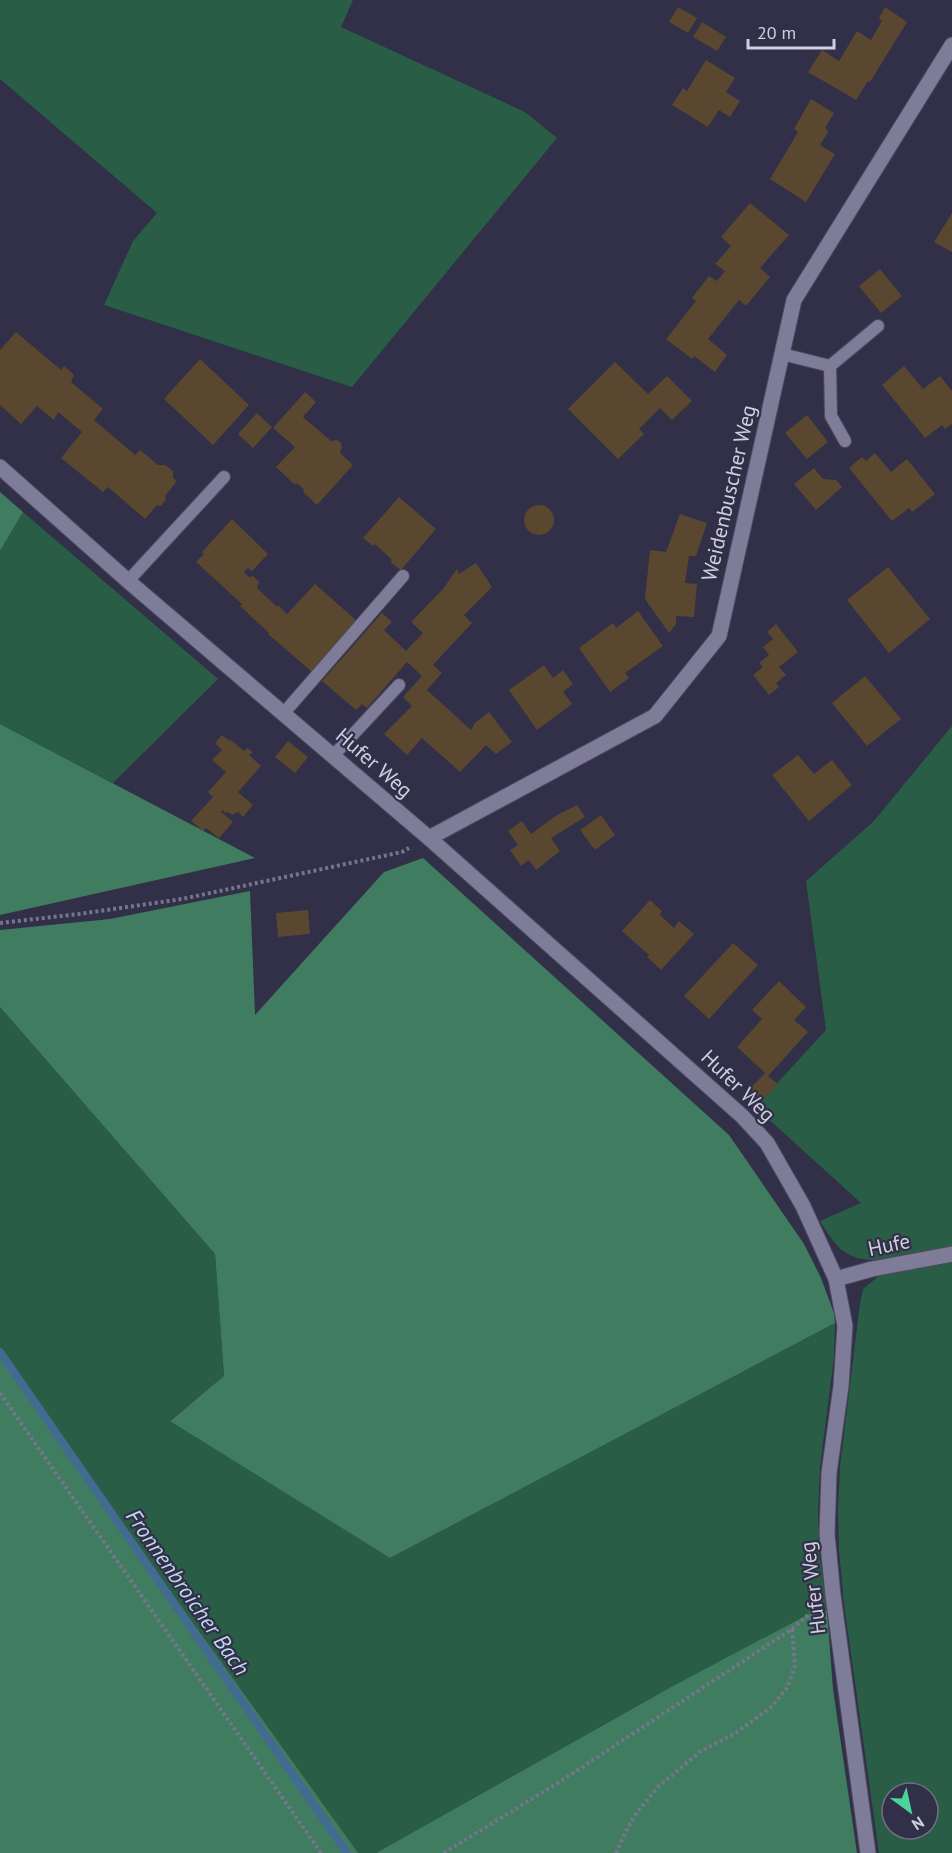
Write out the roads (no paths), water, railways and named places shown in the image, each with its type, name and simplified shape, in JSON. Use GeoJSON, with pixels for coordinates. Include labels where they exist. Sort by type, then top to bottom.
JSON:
{"type":"FeatureCollection","features":[{"type":"Feature","properties":{"kind":"street","name":"Weidenbuscher Weg"},"geometry":{"type":"LineString","coordinates":[[429,838],[656,716],[719,636],[794,300],[952,45]]}},
{"type":"Feature","properties":{"kind":"street","name":"Hufer Weg"},"geometry":{"type":"LineString","coordinates":[[0,467],[429,838],[742,1116],[767,1143],[803,1206],[836,1279],[845,1326],[841,1386],[828,1493],[827,1534],[833,1595],[868,1853]]}},
{"type":"Feature","properties":{"kind":"street","name":"Hufe"},"geometry":{"type":"LineString","coordinates":[[836,1279],[872,1269],[952,1254]]}},
{"type":"Feature","properties":{"kind":"lane"},"geometry":{"type":"LineString","coordinates":[[830,366],[878,326]]}},
{"type":"Feature","properties":{"kind":"lane"},"geometry":{"type":"LineString","coordinates":[[782,354],[830,366]]}},
{"type":"Feature","properties":{"kind":"lane"},"geometry":{"type":"LineString","coordinates":[[830,366],[831,416],[845,441]]}},
{"type":"Feature","properties":{"kind":"lane"},"geometry":{"type":"LineString","coordinates":[[128,580],[224,477]]}},
{"type":"Feature","properties":{"kind":"lane"},"geometry":{"type":"LineString","coordinates":[[283,714],[403,576]]}},
{"type":"Feature","properties":{"kind":"lane"},"geometry":{"type":"LineString","coordinates":[[333,756],[399,685]]}},
{"type":"Feature","properties":{"kind":"waterway","name":"Fronnenbroicher Bach"},"geometry":{"type":"LineString","coordinates":[[0,1352],[347,1853]]}}]}
